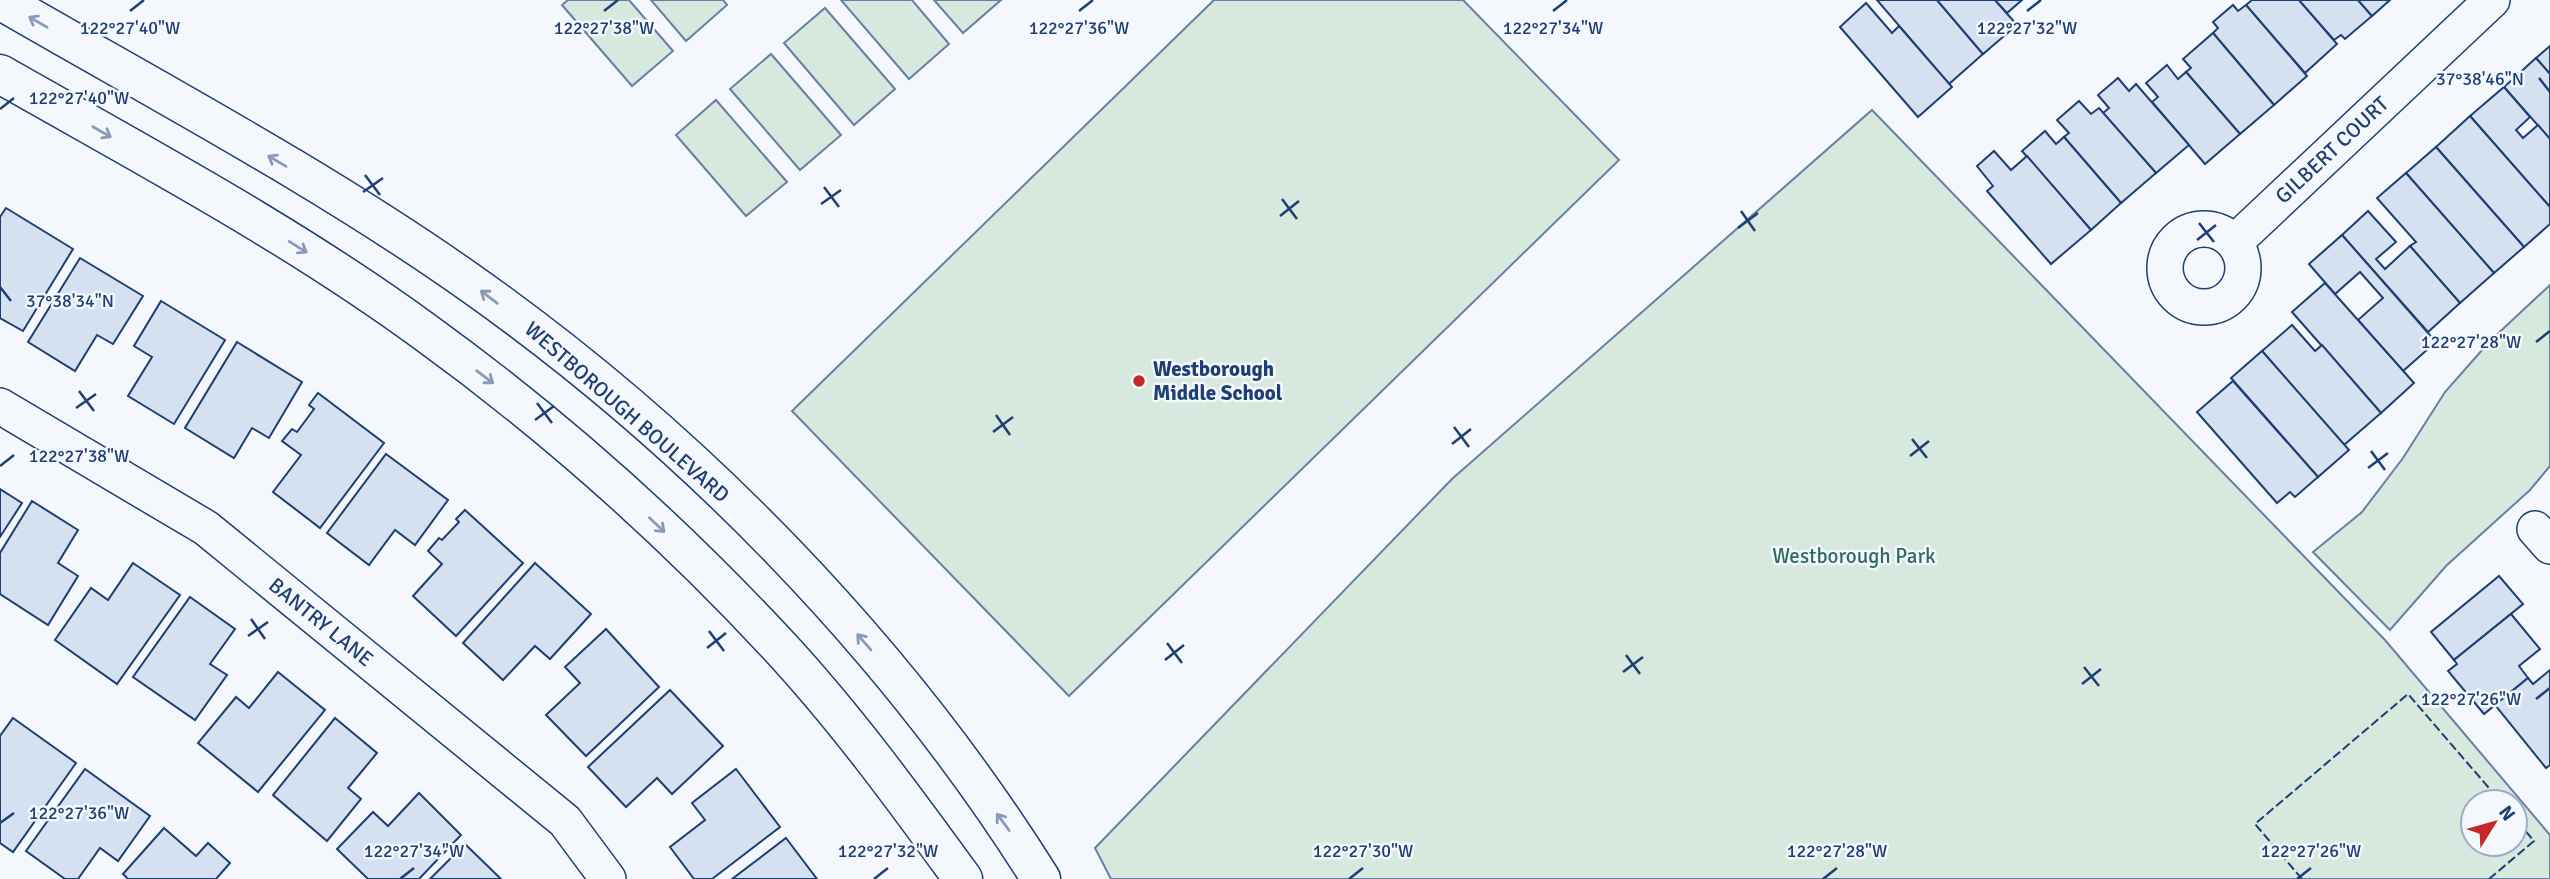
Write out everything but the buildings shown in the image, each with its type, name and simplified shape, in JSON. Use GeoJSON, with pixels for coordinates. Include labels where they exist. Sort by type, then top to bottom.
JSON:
{"type":"FeatureCollection","features":[{"type":"Feature","properties":{"kind":"main road","name":"WESTBOROUGH BOULEVARD"},"geometry":{"type":"LineString","coordinates":[[0,0],[372,217],[469,282],[565,354],[656,431],[719,490],[826,599],[902,685],[960,762],[1041,879]]}},
{"type":"Feature","properties":{"kind":"main road"},"geometry":{"type":"LineString","coordinates":[[0,74],[242,212],[339,273],[423,330],[520,403],[611,481],[778,644],[850,729],[963,879]]}},
{"type":"Feature","properties":{"kind":"street","name":"GILBERT COURT"},"geometry":{"type":"LineString","coordinates":[[2235,242],[2491,0]]}},
{"type":"Feature","properties":{"kind":"street","name":"BANTRY LANE"},"geometry":{"type":"LineString","coordinates":[[0,406],[206,528],[565,821],[608,879]]}},
{"type":"Feature","properties":{"kind":"green space"},"geometry":{"type":"Polygon","coordinates":[[[568,0],[629,0],[673,51],[632,86],[562,5],[568,0]]]}},
{"type":"Feature","properties":{"kind":"green space"},"geometry":{"type":"Polygon","coordinates":[[[651,0],[723,0],[727,5],[686,41],[651,0]]]}},
{"type":"Feature","properties":{"kind":"green space"},"geometry":{"type":"Polygon","coordinates":[[[841,0],[912,0],[949,44],[909,79],[841,0]]]}},
{"type":"Feature","properties":{"kind":"green space"},"geometry":{"type":"Polygon","coordinates":[[[934,0],[1001,0],[963,33],[934,0]]]}},
{"type":"Feature","properties":{"kind":"green space"},"geometry":{"type":"Polygon","coordinates":[[[1214,0],[1463,0],[1619,160],[1069,696],[792,411],[1214,0]]]}},
{"type":"Feature","properties":{"kind":"green space"},"geometry":{"type":"Polygon","coordinates":[[[825,8],[895,89],[854,125],[784,43],[825,8]]]}},
{"type":"Feature","properties":{"kind":"green space"},"geometry":{"type":"Polygon","coordinates":[[[771,54],[841,135],[800,170],[730,89],[771,54]]]}},
{"type":"Feature","properties":{"kind":"green space"},"geometry":{"type":"Polygon","coordinates":[[[716,100],[787,182],[746,216],[676,135],[716,100]]]}},
{"type":"Feature","properties":{"kind":"green space","name":"Westborough Park"},"geometry":{"type":"Polygon","coordinates":[[[1872,110],[2385,640],[2510,788],[2459,788],[2459,858],[2529,858],[2529,810],[2550,835],[2550,879],[1111,879],[1095,848],[1452,479],[1872,110]]]}},
{"type":"Feature","properties":{"kind":"green space"},"geometry":{"type":"Polygon","coordinates":[[[2550,285],[2550,466],[2530,490],[2446,566],[2390,630],[2313,552],[2362,512],[2403,458],[2445,392],[2490,341],[2550,285]]]}},
{"type":"Feature","properties":{"kind":"fence"},"geometry":{"type":"LineString","coordinates":[[2302,879],[2255,824],[2408,694],[2489,788]]}},
{"type":"Feature","properties":{"kind":"fence"},"geometry":{"type":"LineString","coordinates":[[2529,835],[2534,841],[2529,845]]}},
{"type":"Feature","properties":{"kind":"fence"},"geometry":{"type":"LineString","coordinates":[[2489,879],[2514,858]]}},
{"type":"Feature","properties":{"kind":"place","name":"Westborough Middle School"},"geometry":{"type":"Point","coordinates":[1139,381]}}]}
